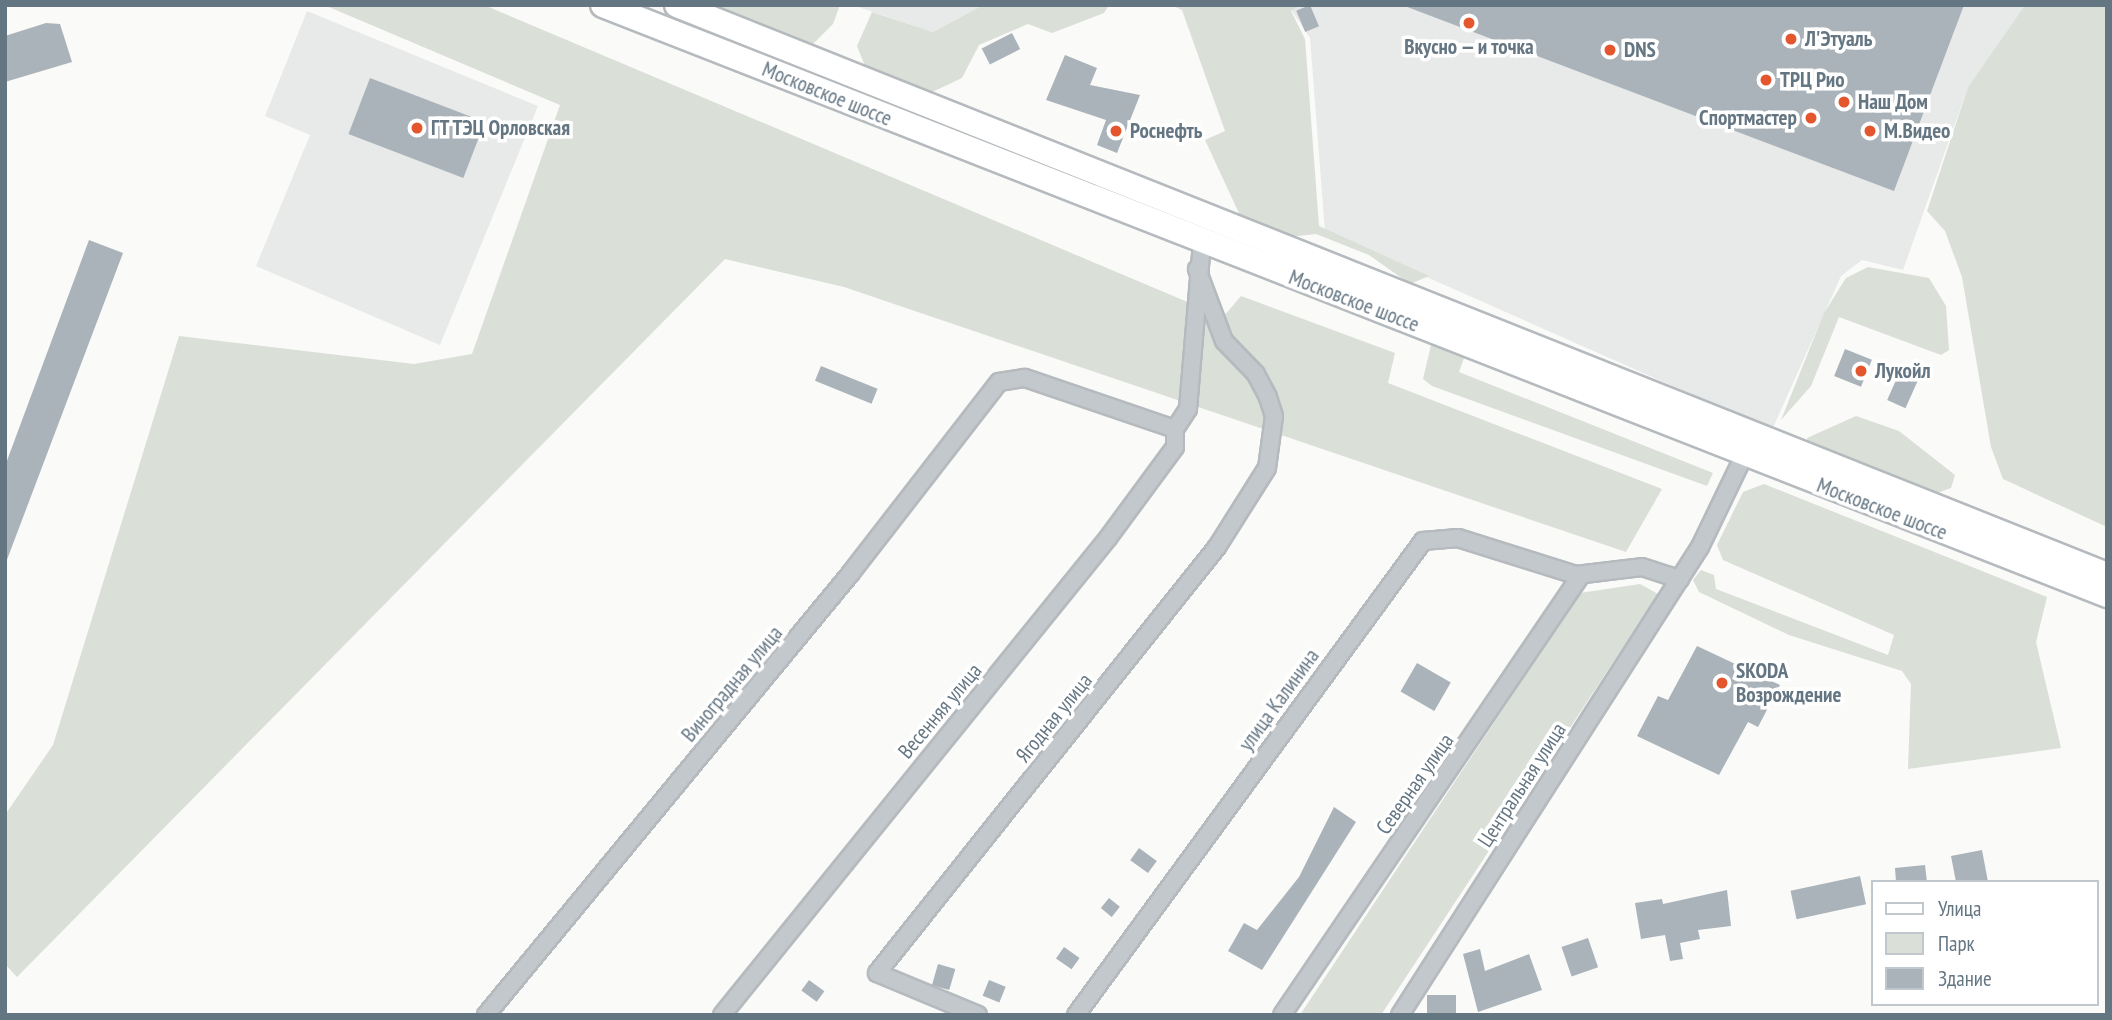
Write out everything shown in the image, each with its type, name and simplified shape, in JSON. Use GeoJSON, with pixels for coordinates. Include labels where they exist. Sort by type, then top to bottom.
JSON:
{"type":"FeatureCollection","features":[{"type":"Feature","properties":{"kind":"main road","name":"Московское шоссе"},"geometry":{"type":"LineString","coordinates":[[603,5],[1202,243],[1749,446],[2107,575]]}},
{"type":"Feature","properties":{"kind":"main road","name":"Московское шоссе"},"geometry":{"type":"LineString","coordinates":[[677,5],[2107,595]]}},
{"type":"Feature","properties":{"kind":"street","name":"Весенняя улица"},"geometry":{"type":"LineString","coordinates":[[722,1015],[1108,538],[1175,447],[1175,429],[1188,409],[1197,269],[1202,243]]}},
{"type":"Feature","properties":{"kind":"street","name":"Ягодная улица"},"geometry":{"type":"LineString","coordinates":[[978,1015],[877,973],[1217,547],[1259,485],[1274,416],[1256,373],[1224,341],[1197,269]]}},
{"type":"Feature","properties":{"kind":"street","name":"Виноградная улица"},"geometry":{"type":"LineString","coordinates":[[486,1015],[850,574],[984,396],[1006,378],[1026,378],[1175,429]]}},
{"type":"Feature","properties":{"kind":"street","name":"Центральная улица"},"geometry":{"type":"LineString","coordinates":[[1400,1015],[1680,579],[1749,446]]}},
{"type":"Feature","properties":{"kind":"street","name":"улица Калинина"},"geometry":{"type":"LineString","coordinates":[[1076,1015],[1423,541],[1458,538],[1578,575]]}},
{"type":"Feature","properties":{"kind":"street"},"geometry":{"type":"LineString","coordinates":[[1578,575],[1642,567],[1680,579]]}},
{"type":"Feature","properties":{"kind":"street","name":"Северная улица"},"geometry":{"type":"LineString","coordinates":[[1282,1015],[1578,575]]}},
{"type":"Feature","properties":{"kind":"shaded area"},"geometry":{"type":"Polygon","coordinates":[[[852,5],[983,5],[933,32],[852,5]]]}},
{"type":"Feature","properties":{"kind":"shaded area"},"geometry":{"type":"Polygon","coordinates":[[[1288,5],[2025,5],[1968,87],[1903,270],[1862,260],[1841,276],[1772,430],[1325,232],[1310,38],[1288,5]]]}},
{"type":"Feature","properties":{"kind":"shaded area"},"geometry":{"type":"Polygon","coordinates":[[[307,11],[538,106],[440,345],[256,266],[310,135],[265,116],[307,11]]]}},
{"type":"Feature","properties":{"kind":"green space"},"geometry":{"type":"Polygon","coordinates":[[[324,5],[484,5],[1223,317],[1241,296],[1395,353],[1388,383],[1662,489],[1626,552],[844,287],[725,259],[17,977],[5,964],[5,815],[53,745],[179,336],[414,364],[472,354],[560,105],[324,5]]]}},
{"type":"Feature","properties":{"kind":"green space"},"geometry":{"type":"Polygon","coordinates":[[[714,5],[840,5],[833,24],[812,45],[714,5]]]}},
{"type":"Feature","properties":{"kind":"green space"},"geometry":{"type":"Polygon","coordinates":[[[983,5],[1109,5],[1104,13],[1052,33],[1028,24],[979,45],[962,78],[930,93],[865,66],[857,46],[872,12],[933,32],[983,5]]]}},
{"type":"Feature","properties":{"kind":"green space"},"geometry":{"type":"Polygon","coordinates":[[[1171,5],[1300,5],[1291,11],[1305,39],[1319,226],[1429,276],[1410,284],[1369,255],[1316,234],[1288,237],[1244,224],[1205,140],[1225,131],[1182,10],[1171,5]]]}},
{"type":"Feature","properties":{"kind":"green space"},"geometry":{"type":"Polygon","coordinates":[[[2025,5],[2107,5],[2107,527],[2003,479],[1991,447],[1962,277],[1945,231],[1927,211],[1968,87],[2025,5]]]}},
{"type":"Feature","properties":{"kind":"green space"},"geometry":{"type":"Polygon","coordinates":[[[1868,267],[1929,278],[1946,306],[1949,350],[1941,355],[1839,317],[1811,386],[1781,420],[1824,313],[1846,278],[1868,267]]]}},
{"type":"Feature","properties":{"kind":"green space"},"geometry":{"type":"Polygon","coordinates":[[[1431,345],[1464,358],[1459,372],[1713,473],[1707,486],[1432,386],[1423,379],[1431,345]]]}},
{"type":"Feature","properties":{"kind":"green space"},"geometry":{"type":"Polygon","coordinates":[[[1856,416],[1899,431],[1955,475],[1951,488],[1932,495],[1809,447],[1807,438],[1856,416]]]}},
{"type":"Feature","properties":{"kind":"green space"},"geometry":{"type":"Polygon","coordinates":[[[1764,484],[2047,597],[2036,642],[2061,748],[1908,769],[1911,684],[1902,671],[1789,635],[1699,592],[1693,580],[1701,570],[1714,575],[1716,589],[1888,655],[1894,635],[1723,560],[1717,545],[1743,492],[1764,484]]]}},
{"type":"Feature","properties":{"kind":"green space"},"geometry":{"type":"Polygon","coordinates":[[[1640,584],[1658,594],[1381,1015],[1300,1015],[1580,593],[1640,584]]]}},
{"type":"Feature","properties":{"kind":"building"},"geometry":{"type":"Polygon","coordinates":[[[1310,5],[1319,26],[1305,32],[1296,11],[1310,5]]]}},
{"type":"Feature","properties":{"kind":"building","name":"ТРЦ Рио"},"geometry":{"type":"Polygon","coordinates":[[[1402,5],[1964,5],[1894,191],[1402,5]]]}},
{"type":"Feature","properties":{"kind":"building"},"geometry":{"type":"Polygon","coordinates":[[[46,23],[60,24],[72,62],[5,82],[5,36],[46,23]]]}},
{"type":"Feature","properties":{"kind":"building"},"geometry":{"type":"Polygon","coordinates":[[[1012,33],[1020,49],[990,64],[982,48],[1012,33]]]}},
{"type":"Feature","properties":{"kind":"building"},"geometry":{"type":"Polygon","coordinates":[[[1065,55],[1097,68],[1090,85],[1140,95],[1117,153],[1097,145],[1106,120],[1046,100],[1065,55]]]}},
{"type":"Feature","properties":{"kind":"building","name":"ГТ ТЭЦ Орловская"},"geometry":{"type":"Polygon","coordinates":[[[370,78],[485,122],[463,178],[348,134],[370,78]]]}},
{"type":"Feature","properties":{"kind":"building"},"geometry":{"type":"Polygon","coordinates":[[[89,240],[123,253],[5,565],[5,466],[89,240]]]}},
{"type":"Feature","properties":{"kind":"building"},"geometry":{"type":"Polygon","coordinates":[[[1845,349],[1872,360],[1861,387],[1834,376],[1845,349]]]}},
{"type":"Feature","properties":{"kind":"building"},"geometry":{"type":"Polygon","coordinates":[[[821,366],[878,389],[872,404],[815,381],[821,366]]]}},
{"type":"Feature","properties":{"kind":"building"},"geometry":{"type":"Polygon","coordinates":[[[1901,369],[1919,377],[1905,408],[1887,400],[1901,369]]]}},
{"type":"Feature","properties":{"kind":"building"},"geometry":{"type":"Polygon","coordinates":[[[1697,646],[1780,685],[1758,727],[1748,722],[1719,775],[1637,736],[1658,696],[1668,700],[1697,646]]]}},
{"type":"Feature","properties":{"kind":"building"},"geometry":{"type":"Polygon","coordinates":[[[1417,663],[1451,683],[1434,711],[1400,692],[1417,663]]]}},
{"type":"Feature","properties":{"kind":"building"},"geometry":{"type":"Polygon","coordinates":[[[1334,807],[1356,822],[1262,970],[1228,951],[1244,923],[1257,930],[1299,877],[1334,807]]]}},
{"type":"Feature","properties":{"kind":"building"},"geometry":{"type":"Polygon","coordinates":[[[1139,848],[1157,861],[1148,873],[1130,860],[1139,848]]]}},
{"type":"Feature","properties":{"kind":"building"},"geometry":{"type":"Polygon","coordinates":[[[1982,850],[1988,880],[1956,880],[1951,856],[1982,850]]]}},
{"type":"Feature","properties":{"kind":"building"},"geometry":{"type":"Polygon","coordinates":[[[1925,865],[1927,880],[1896,880],[1895,868],[1925,865]]]}},
{"type":"Feature","properties":{"kind":"building"},"geometry":{"type":"Polygon","coordinates":[[[1860,876],[1866,904],[1797,919],[1791,891],[1860,876]]]}},
{"type":"Feature","properties":{"kind":"building"},"geometry":{"type":"Polygon","coordinates":[[[1727,890],[1731,926],[1698,930],[1700,939],[1680,943],[1683,959],[1670,961],[1665,935],[1641,939],[1635,903],[1662,899],[1663,904],[1727,890]]]}},
{"type":"Feature","properties":{"kind":"building"},"geometry":{"type":"Polygon","coordinates":[[[1109,898],[1120,907],[1112,917],[1101,908],[1109,898]]]}},
{"type":"Feature","properties":{"kind":"building"},"geometry":{"type":"Polygon","coordinates":[[[1588,938],[1598,967],[1572,976],[1562,947],[1588,938]]]}},
{"type":"Feature","properties":{"kind":"building"},"geometry":{"type":"Polygon","coordinates":[[[1064,947],[1080,958],[1072,969],[1056,958],[1064,947]]]}},
{"type":"Feature","properties":{"kind":"building"},"geometry":{"type":"Polygon","coordinates":[[[1480,949],[1485,971],[1529,954],[1542,990],[1478,1012],[1463,954],[1480,949]]]}},
{"type":"Feature","properties":{"kind":"building"},"geometry":{"type":"Polygon","coordinates":[[[938,964],[955,969],[949,990],[932,985],[938,964]]]}},
{"type":"Feature","properties":{"kind":"building"},"geometry":{"type":"Polygon","coordinates":[[[809,980],[824,991],[817,1002],[801,991],[809,980]]]}},
{"type":"Feature","properties":{"kind":"building"},"geometry":{"type":"Polygon","coordinates":[[[989,980],[1006,987],[999,1003],[983,996],[989,980]]]}},
{"type":"Feature","properties":{"kind":"building"},"geometry":{"type":"Polygon","coordinates":[[[1427,995],[1456,995],[1456,1015],[1427,1015],[1427,995]]]}},
{"type":"Feature","properties":{"kind":"place","name":"Вкусно — и точка"},"geometry":{"type":"Point","coordinates":[1469,23]}},
{"type":"Feature","properties":{"kind":"place","name":"Л'Этуаль"},"geometry":{"type":"Point","coordinates":[1791,39]}},
{"type":"Feature","properties":{"kind":"place","name":"DNS"},"geometry":{"type":"Point","coordinates":[1610,50]}},
{"type":"Feature","properties":{"kind":"place","name":"ТРЦ Рио"},"geometry":{"type":"Point","coordinates":[1766,80]}},
{"type":"Feature","properties":{"kind":"place","name":"Наш Дом"},"geometry":{"type":"Point","coordinates":[1844,102]}},
{"type":"Feature","properties":{"kind":"place","name":"Спортмастер"},"geometry":{"type":"Point","coordinates":[1811,118]}},
{"type":"Feature","properties":{"kind":"place","name":"ГТ ТЭЦ Орловская"},"geometry":{"type":"Point","coordinates":[417,128]}},
{"type":"Feature","properties":{"kind":"place","name":"Роснефть"},"geometry":{"type":"Point","coordinates":[1116,131]}},
{"type":"Feature","properties":{"kind":"place","name":"М.Видео"},"geometry":{"type":"Point","coordinates":[1870,131]}},
{"type":"Feature","properties":{"kind":"place","name":"Лукойл"},"geometry":{"type":"Point","coordinates":[1861,371]}},
{"type":"Feature","properties":{"kind":"place","name":"SKODA Возрождение"},"geometry":{"type":"Point","coordinates":[1722,683]}}]}
